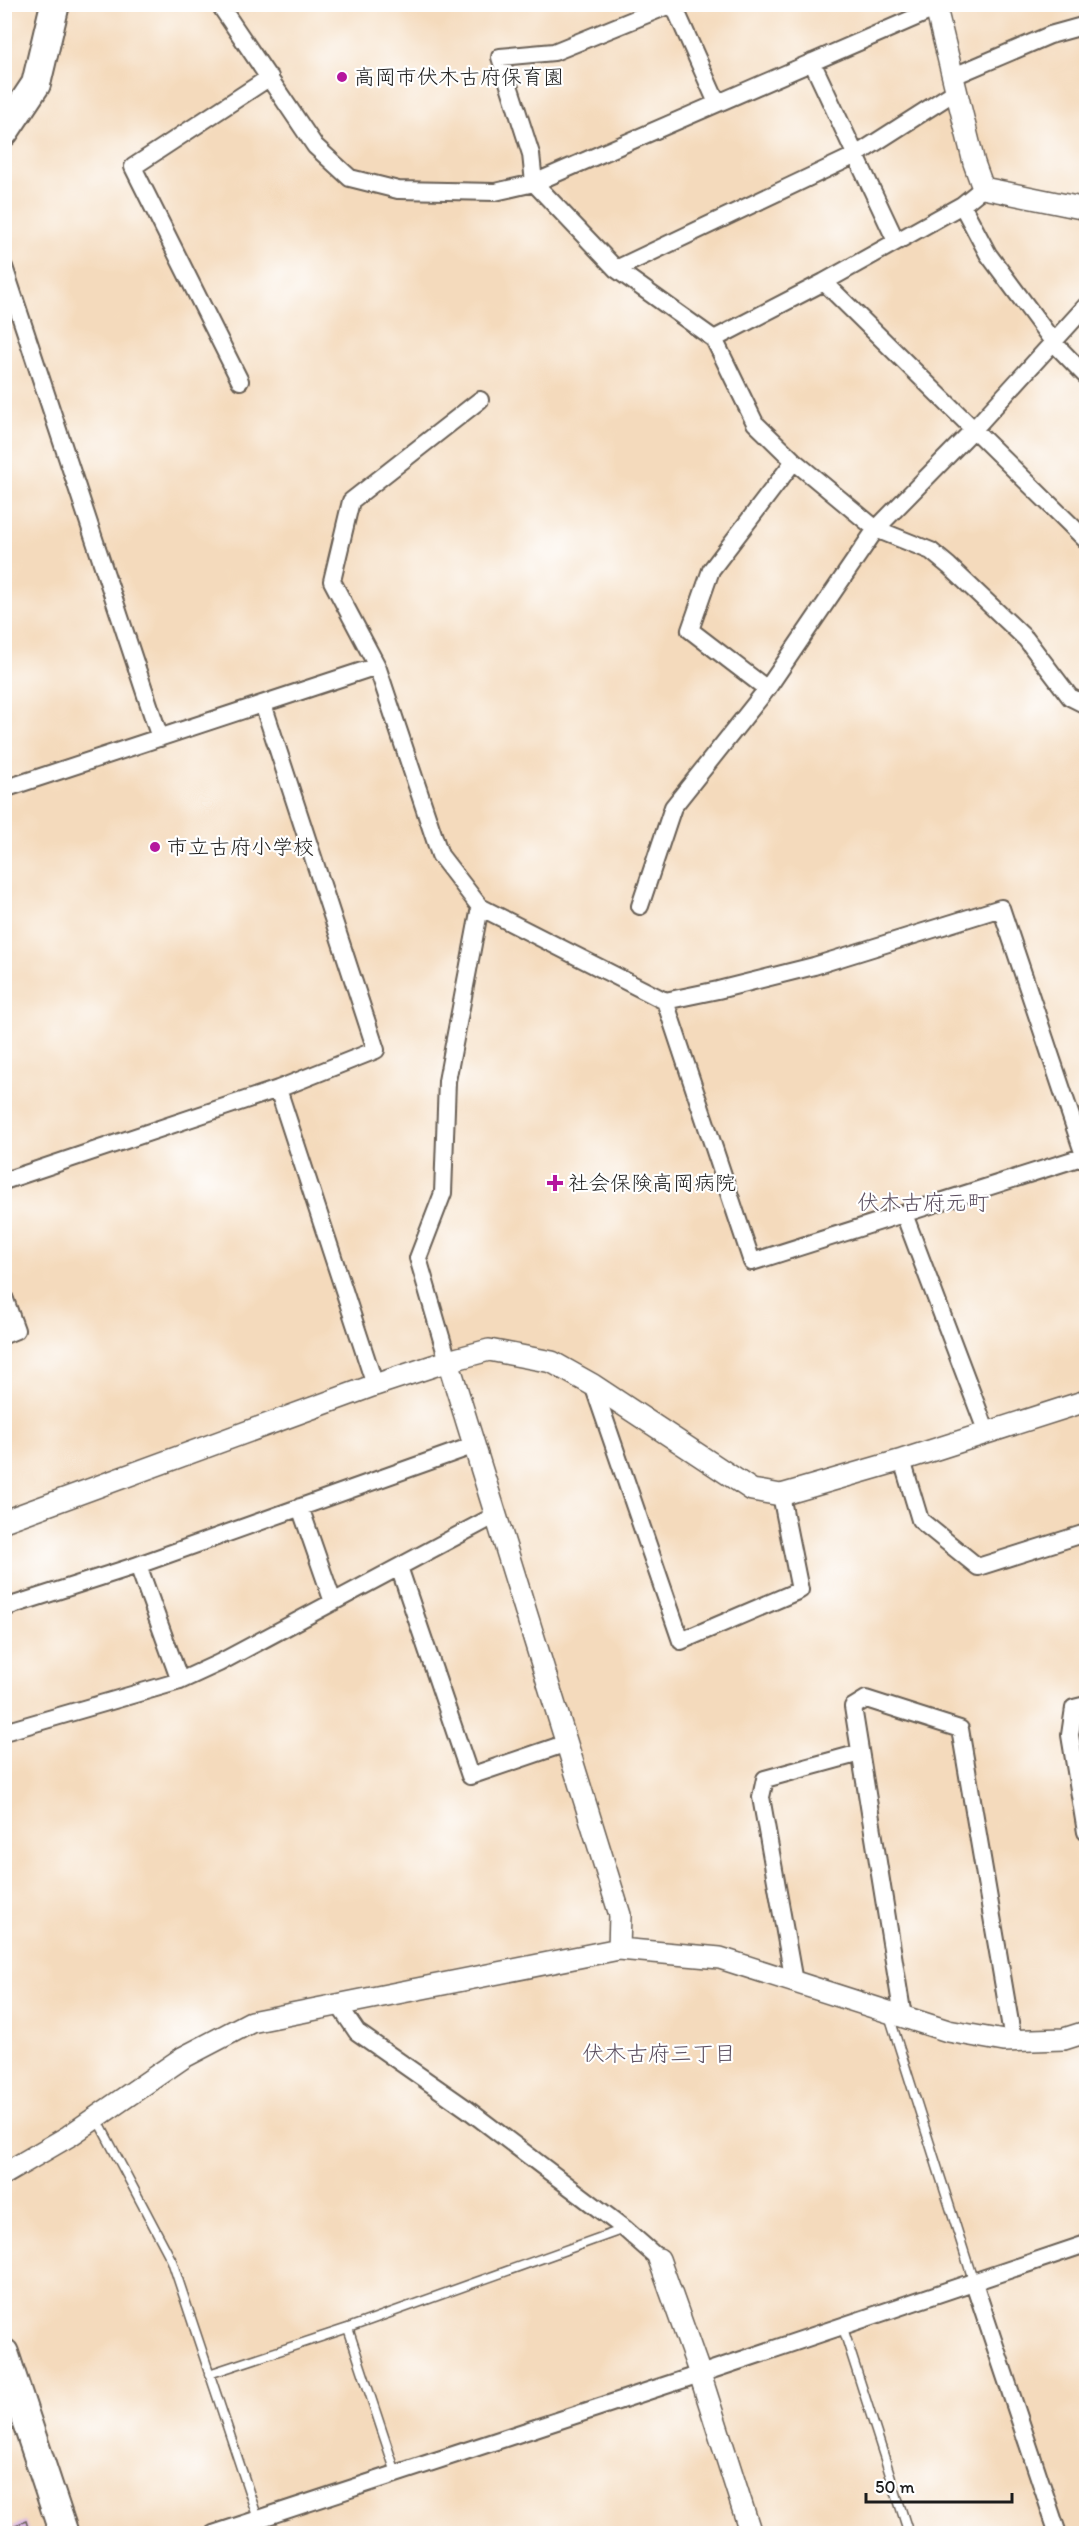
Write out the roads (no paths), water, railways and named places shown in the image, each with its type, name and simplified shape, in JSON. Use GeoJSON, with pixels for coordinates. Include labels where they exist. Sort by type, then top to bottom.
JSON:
{"type":"FeatureCollection","features":[{"type":"Feature","properties":{"kind":"highway"},"geometry":{"type":"LineString","coordinates":[[4,132],[36,84],[55,4]]}},
{"type":"Feature","properties":{"kind":"highway"},"geometry":{"type":"LineString","coordinates":[[4,2353],[64,2534]]}},
{"type":"Feature","properties":{"kind":"street"},"geometry":{"type":"LineString","coordinates":[[219,4],[315,146],[350,178],[398,190],[495,192],[534,183],[936,6],[974,163],[983,188]]}},
{"type":"Feature","properties":{"kind":"street"},"geometry":{"type":"LineString","coordinates":[[717,103],[673,4],[554,52],[500,57],[531,154],[534,183],[616,269],[714,339],[755,423],[794,461],[876,529],[931,551],[949,566],[1026,639],[1070,697],[1086,705]]}},
{"type":"Feature","properties":{"kind":"street"},"geometry":{"type":"LineString","coordinates":[[616,269],[856,155],[955,83],[1050,35],[1086,25]]}},
{"type":"Feature","properties":{"kind":"street"},"geometry":{"type":"LineString","coordinates":[[812,62],[896,241]]}},
{"type":"Feature","properties":{"kind":"street"},"geometry":{"type":"LineString","coordinates":[[240,381],[133,168],[270,77]]}},
{"type":"Feature","properties":{"kind":"street"},"geometry":{"type":"LineString","coordinates":[[714,339],[824,282],[962,205],[983,188],[1086,208]]}},
{"type":"Feature","properties":{"kind":"street"},"geometry":{"type":"LineString","coordinates":[[962,205],[988,254],[1054,343],[1086,376]]}},
{"type":"Feature","properties":{"kind":"street"},"geometry":{"type":"LineString","coordinates":[[4,267],[160,738]]}},
{"type":"Feature","properties":{"kind":"street"},"geometry":{"type":"LineString","coordinates":[[824,282],[1086,540]]}},
{"type":"Feature","properties":{"kind":"street"},"geometry":{"type":"LineString","coordinates":[[640,906],[673,807],[767,689],[876,529],[974,429],[1086,306]]}},
{"type":"Feature","properties":{"kind":"street"},"geometry":{"type":"LineString","coordinates":[[480,400],[351,501],[332,581],[378,666],[440,855],[480,906],[665,1001],[814,966],[1001,908],[1086,1158],[752,1262],[665,1001]]}},
{"type":"Feature","properties":{"kind":"street"},"geometry":{"type":"LineString","coordinates":[[767,689],[690,630],[711,570],[794,461]]}},
{"type":"Feature","properties":{"kind":"street"},"geometry":{"type":"LineString","coordinates":[[5,787],[378,666]]}},
{"type":"Feature","properties":{"kind":"street"},"geometry":{"type":"LineString","coordinates":[[4,1181],[278,1089],[376,1050],[263,704]]}},
{"type":"Feature","properties":{"kind":"street"},"geometry":{"type":"LineString","coordinates":[[480,906],[447,1081],[443,1193],[418,1258],[620,1915],[619,1949]]}},
{"type":"Feature","properties":{"kind":"street"},"geometry":{"type":"LineString","coordinates":[[278,1089],[375,1385]]}},
{"type":"Feature","properties":{"kind":"street"},"geometry":{"type":"LineString","coordinates":[[904,1214],[987,1433]]}},
{"type":"Feature","properties":{"kind":"street"},"geometry":{"type":"LineString","coordinates":[[4,1297],[16,1330],[4,1335]]}},
{"type":"Feature","properties":{"kind":"street"},"geometry":{"type":"LineString","coordinates":[[4,1521],[375,1385],[448,1360],[489,1350],[552,1362],[593,1385],[752,1490],[781,1495],[902,1460],[1086,1401]]}},
{"type":"Feature","properties":{"kind":"street"},"geometry":{"type":"LineString","coordinates":[[593,1385],[681,1641],[800,1590],[781,1495]]}},
{"type":"Feature","properties":{"kind":"street"},"geometry":{"type":"LineString","coordinates":[[4,1608],[138,1565],[475,1445]]}},
{"type":"Feature","properties":{"kind":"street"},"geometry":{"type":"LineString","coordinates":[[902,1460],[920,1520],[978,1567],[1086,1533]]}},
{"type":"Feature","properties":{"kind":"street"},"geometry":{"type":"LineString","coordinates":[[300,1507],[333,1602]]}},
{"type":"Feature","properties":{"kind":"street"},"geometry":{"type":"LineString","coordinates":[[4,1732],[180,1681],[219,1663],[496,1515]]}},
{"type":"Feature","properties":{"kind":"street"},"geometry":{"type":"LineString","coordinates":[[138,1565],[180,1681]]}},
{"type":"Feature","properties":{"kind":"street"},"geometry":{"type":"LineString","coordinates":[[399,1567],[470,1776],[567,1743]]}},
{"type":"Feature","properties":{"kind":"street"},"geometry":{"type":"LineString","coordinates":[[895,2014],[853,1707],[866,1699],[960,1729],[1013,2040]]}},
{"type":"Feature","properties":{"kind":"street"},"geometry":{"type":"LineString","coordinates":[[1086,1705],[1074,1708],[1070,1735],[1086,1832]]}},
{"type":"Feature","properties":{"kind":"street"},"geometry":{"type":"LineString","coordinates":[[794,1982],[761,1797],[765,1779],[860,1753]]}},
{"type":"Feature","properties":{"kind":"street"},"geometry":{"type":"LineString","coordinates":[[4,2174],[184,2057],[251,2022],[619,1949],[720,1958],[948,2031],[1013,2040],[1064,2038],[1086,2032]]}},
{"type":"Feature","properties":{"kind":"street"},"geometry":{"type":"LineString","coordinates":[[338,2004],[357,2032],[467,2109],[625,2229],[659,2259],[700,2374],[751,2534]]}},
{"type":"Feature","properties":{"kind":"street"},"geometry":{"type":"LineString","coordinates":[[213,2534],[1086,2244]]}},
{"type":"Feature","properties":{"kind":"street"},"geometry":{"type":"LineString","coordinates":[[973,2280],[1058,2534]]}},
{"type":"Feature","properties":{"kind":"lane"},"geometry":{"type":"LineString","coordinates":[[895,2014],[973,2280]]}},
{"type":"Feature","properties":{"kind":"lane"},"geometry":{"type":"LineString","coordinates":[[96,2116],[172,2261],[258,2519]]}},
{"type":"Feature","properties":{"kind":"lane"},"geometry":{"type":"LineString","coordinates":[[209,2374],[348,2328],[625,2229]]}},
{"type":"Feature","properties":{"kind":"lane"},"geometry":{"type":"LineString","coordinates":[[842,2325],[909,2534]]}},
{"type":"Feature","properties":{"kind":"lane"},"geometry":{"type":"LineString","coordinates":[[348,2328],[396,2473]]}},
{"type":"Feature","properties":{"kind":"place","name":"高岡市伏木古府保育園"},"geometry":{"type":"Point","coordinates":[342,77]}},
{"type":"Feature","properties":{"kind":"place","name":"市立古府小学校"},"geometry":{"type":"Point","coordinates":[155,847]}},
{"type":"Feature","properties":{"kind":"place","name":"社会保険高岡病院"},"geometry":{"type":"Point","coordinates":[555,1183]}},
{"type":"Feature","properties":{"kind":"district","name":"伏木古府元町"},"geometry":{"type":"Point","coordinates":[923,1202]}},
{"type":"Feature","properties":{"kind":"district","name":"伏木古府三丁目"},"geometry":{"type":"Point","coordinates":[659,2053]}}]}
